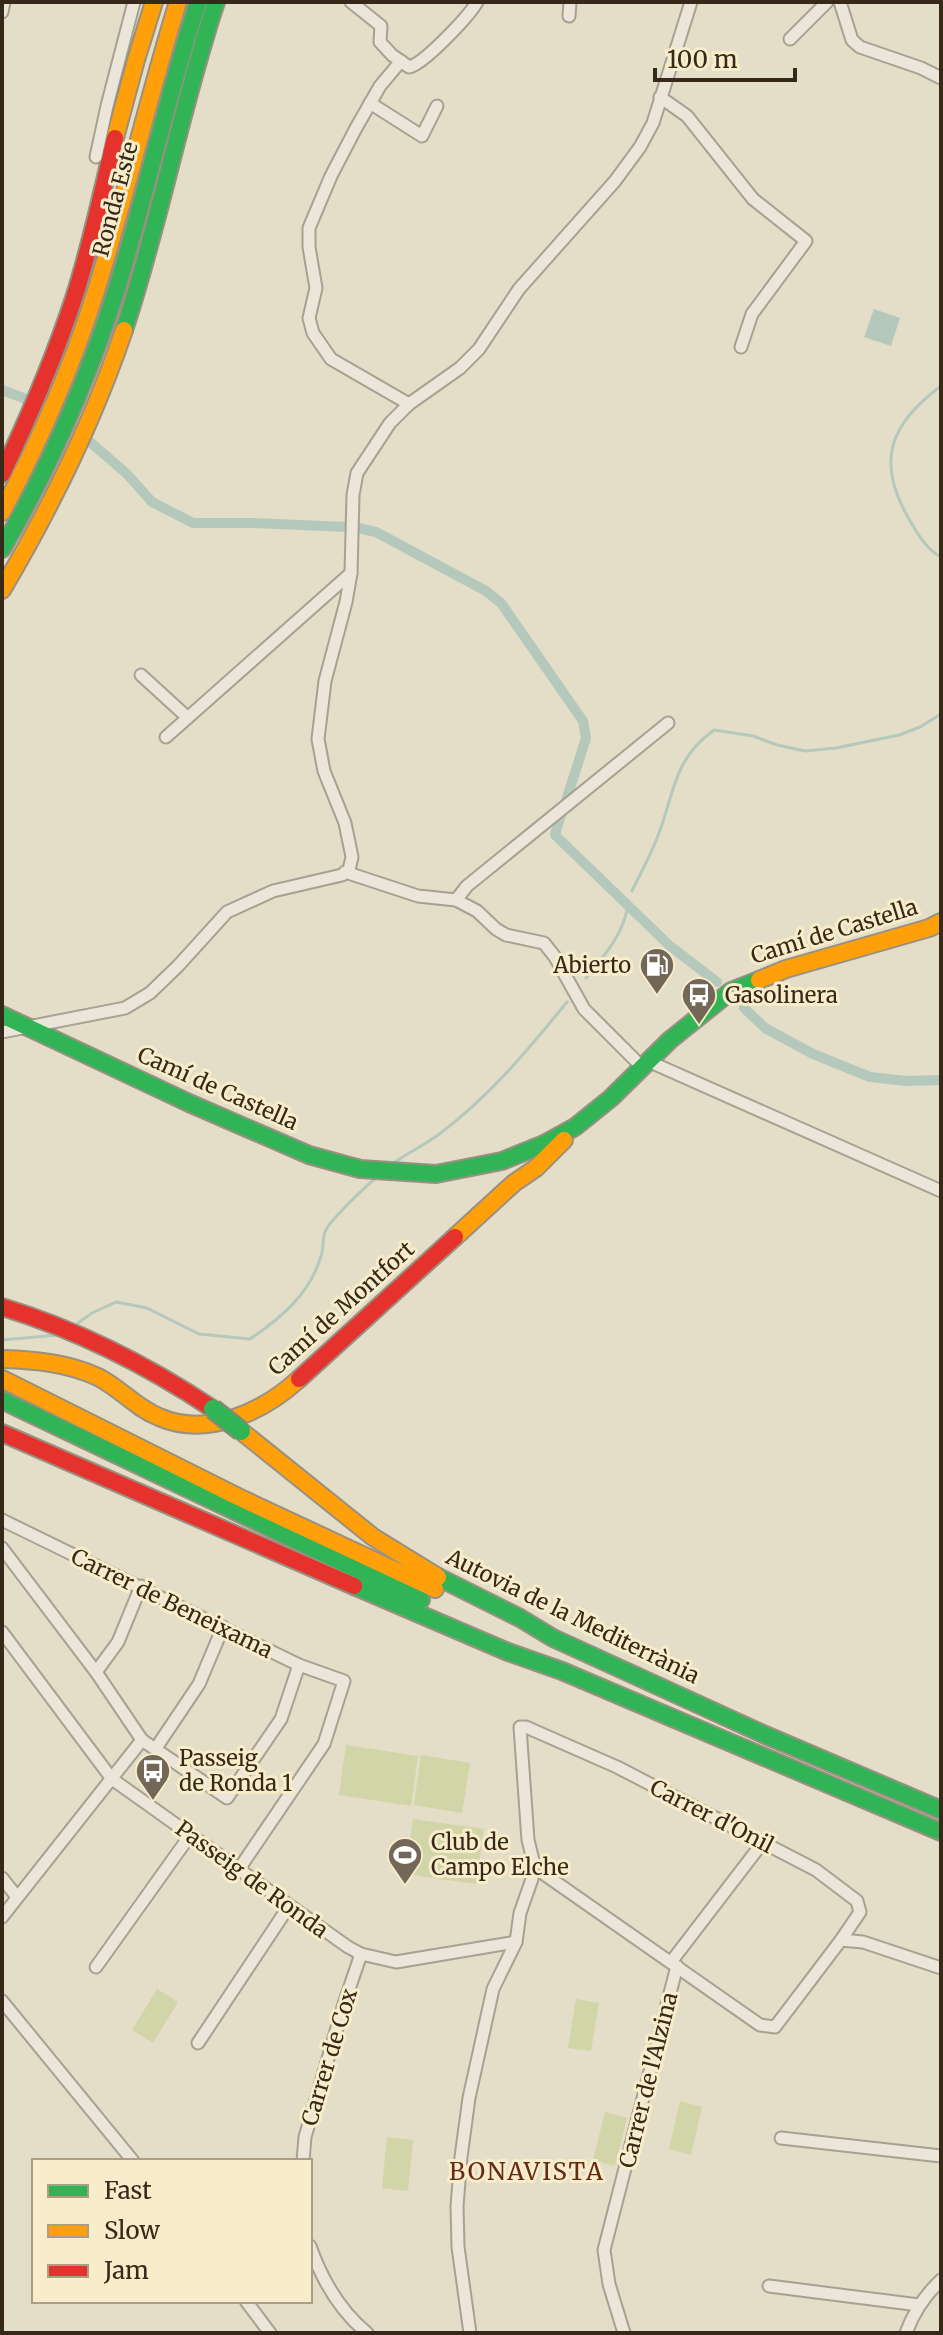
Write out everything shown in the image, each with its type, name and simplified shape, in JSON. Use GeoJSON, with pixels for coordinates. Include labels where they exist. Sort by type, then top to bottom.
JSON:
{"type":"FeatureCollection","features":[{"type":"Feature","properties":{"kind":"main road"},"geometry":{"type":"LineString","coordinates":[[2,474],[39,390],[75,293],[154,2]]}},
{"type":"Feature","properties":{"kind":"main road","name":"Ronda Este"},"geometry":{"type":"LineString","coordinates":[[66,403],[144,114],[178,2]]}},
{"type":"Feature","properties":{"kind":"main road","name":"Ronda Este"},"geometry":{"type":"LineString","coordinates":[[66,403],[104,327],[198,2]]}},
{"type":"Feature","properties":{"kind":"main road"},"geometry":{"type":"LineString","coordinates":[[2,590],[42,521],[106,384],[128,318],[192,76],[216,2]]}},
{"type":"Feature","properties":{"kind":"main road"},"geometry":{"type":"LineString","coordinates":[[2,549],[66,403]]}},
{"type":"Feature","properties":{"kind":"main road"},"geometry":{"type":"LineString","coordinates":[[2,512],[54,428]]}},
{"type":"Feature","properties":{"kind":"main road","name":"Camí de Castella"},"geometry":{"type":"LineString","coordinates":[[2,1015],[309,1155],[360,1169],[436,1174],[502,1161],[526,1151],[576,1121],[615,1084],[640,1069],[683,1028],[731,991],[786,969],[861,949],[941,922]]}},
{"type":"Feature","properties":{"kind":"main road","name":"Camí de Castella"},"geometry":{"type":"LineString","coordinates":[[424,1173],[475,1160],[576,1121]]}},
{"type":"Feature","properties":{"kind":"main road","name":"Camí de Montfort"},"geometry":{"type":"LineString","coordinates":[[2,1359],[64,1365],[97,1377],[163,1420],[193,1426],[216,1424],[243,1416],[284,1393],[514,1183],[536,1168],[576,1121]]}},
{"type":"Feature","properties":{"kind":"main road"},"geometry":{"type":"LineString","coordinates":[[475,1160],[526,1151]]}},
{"type":"Feature","properties":{"kind":"main road"},"geometry":{"type":"LineString","coordinates":[[526,1151],[536,1168]]}},
{"type":"Feature","properties":{"kind":"main road"},"geometry":{"type":"LineString","coordinates":[[514,1183],[526,1151]]}},
{"type":"Feature","properties":{"kind":"main road"},"geometry":{"type":"LineString","coordinates":[[502,1161],[513,1174],[514,1183]]}},
{"type":"Feature","properties":{"kind":"main road","name":"Autovia de la Mediterrània"},"geometry":{"type":"LineString","coordinates":[[10,1309],[110,1347],[173,1381],[213,1409],[373,1537],[442,1580],[520,1618],[553,1638],[763,1734],[941,1810]]}},
{"type":"Feature","properties":{"kind":"main road"},"geometry":{"type":"LineString","coordinates":[[2,1379],[253,1503],[516,1626],[553,1638]]}},
{"type":"Feature","properties":{"kind":"main road"},"geometry":{"type":"LineString","coordinates":[[2,1400],[508,1641],[562,1671]]}},
{"type":"Feature","properties":{"kind":"main road"},"geometry":{"type":"LineString","coordinates":[[2,1433],[508,1652],[562,1671],[941,1832]]}},
{"type":"Feature","properties":{"kind":"street"},"geometry":{"type":"LineString","coordinates":[[2,12],[4,2]]}},
{"type":"Feature","properties":{"kind":"street"},"geometry":{"type":"LineString","coordinates":[[96,157],[134,2]]}},
{"type":"Feature","properties":{"kind":"street"},"geometry":{"type":"LineString","coordinates":[[351,2],[381,26],[380,42],[409,67],[417,66],[464,20],[477,2]]}},
{"type":"Feature","properties":{"kind":"street"},"geometry":{"type":"LineString","coordinates":[[569,16],[570,2]]}},
{"type":"Feature","properties":{"kind":"street"},"geometry":{"type":"LineString","coordinates":[[2,1032],[125,1008],[150,993],[227,912],[273,891],[342,875],[349,870],[352,857],[345,823],[324,771],[318,739],[325,681],[351,573],[353,495],[357,473],[390,423],[409,404],[460,368],[479,349],[519,289],[605,193],[640,147],[653,123],[691,2]]}},
{"type":"Feature","properties":{"kind":"street"},"geometry":{"type":"LineString","coordinates":[[790,39],[827,2]]}},
{"type":"Feature","properties":{"kind":"street"},"geometry":{"type":"LineString","coordinates":[[840,2],[852,40],[860,47],[941,78]]}},
{"type":"Feature","properties":{"kind":"street"},"geometry":{"type":"LineString","coordinates":[[401,61],[370,103],[331,176],[309,228],[316,288],[309,318],[313,333],[331,359],[409,404]]}},
{"type":"Feature","properties":{"kind":"street"},"geometry":{"type":"LineString","coordinates":[[660,97],[687,116],[753,199],[806,241],[752,314],[741,347]]}},
{"type":"Feature","properties":{"kind":"street"},"geometry":{"type":"LineString","coordinates":[[370,103],[422,136],[437,106]]}},
{"type":"Feature","properties":{"kind":"street"},"geometry":{"type":"LineString","coordinates":[[166,737],[351,573]]}},
{"type":"Feature","properties":{"kind":"street"},"geometry":{"type":"LineString","coordinates":[[141,675],[187,717]]}},
{"type":"Feature","properties":{"kind":"street"},"geometry":{"type":"LineString","coordinates":[[456,900],[479,876],[668,723]]}},
{"type":"Feature","properties":{"kind":"street"},"geometry":{"type":"LineString","coordinates":[[345,872],[418,896],[456,900],[477,911],[506,935],[544,943],[584,1009],[640,1069],[941,1191]]}},
{"type":"Feature","properties":{"kind":"street","name":"Carrer de Beneixama"},"geometry":{"type":"LineString","coordinates":[[2,1520],[299,1665],[344,1681],[324,1744],[239,1869]]}},
{"type":"Feature","properties":{"kind":"street"},"geometry":{"type":"LineString","coordinates":[[2,1548],[96,1672],[142,1740],[227,1798],[281,1719],[299,1665]]}},
{"type":"Feature","properties":{"kind":"street"},"geometry":{"type":"LineString","coordinates":[[96,1672],[118,1642],[141,1586]]}},
{"type":"Feature","properties":{"kind":"street"},"geometry":{"type":"LineString","coordinates":[[156,1748],[199,1684],[223,1627]]}},
{"type":"Feature","properties":{"kind":"street","name":"Passeig de Ronda"},"geometry":{"type":"LineString","coordinates":[[2,1632],[112,1779],[361,1954],[396,1962],[516,1942]]}},
{"type":"Feature","properties":{"kind":"street","name":"Carrer d'Onil"},"geometry":{"type":"LineString","coordinates":[[538,1877],[542,1866],[534,1864],[528,1840],[520,1727],[617,1767],[816,1870],[857,1901],[860,1912],[841,1940]]}},
{"type":"Feature","properties":{"kind":"street"},"geometry":{"type":"LineString","coordinates":[[2,1917],[142,1740]]}},
{"type":"Feature","properties":{"kind":"street"},"geometry":{"type":"LineString","coordinates":[[96,1967],[191,1834]]}},
{"type":"Feature","properties":{"kind":"street","name":"Carrer de l'Alzina"},"geometry":{"type":"LineString","coordinates":[[624,2333],[609,2284],[604,2250],[674,1964],[763,1842]]}},
{"type":"Feature","properties":{"kind":"street"},"geometry":{"type":"LineString","coordinates":[[470,2333],[458,2247],[457,2206],[469,2098],[493,1989],[516,1942],[520,1913],[538,1877],[674,1964],[760,2025],[775,2027],[841,1940],[863,1942],[941,1968]]}},
{"type":"Feature","properties":{"kind":"street"},"geometry":{"type":"LineString","coordinates":[[2,1878],[17,1897]]}},
{"type":"Feature","properties":{"kind":"street"},"geometry":{"type":"LineString","coordinates":[[198,2043],[289,1906]]}},
{"type":"Feature","properties":{"kind":"street","name":"Carrer de Cox"},"geometry":{"type":"LineString","coordinates":[[303,2159],[305,2137],[361,1954]]}},
{"type":"Feature","properties":{"kind":"street"},"geometry":{"type":"LineString","coordinates":[[2,2001],[131,2159]]}},
{"type":"Feature","properties":{"kind":"street"},"geometry":{"type":"LineString","coordinates":[[781,2138],[941,2156]]}},
{"type":"Feature","properties":{"kind":"street"},"geometry":{"type":"LineString","coordinates":[[312,2251],[326,2286],[353,2321],[367,2333]]}},
{"type":"Feature","properties":{"kind":"street"},"geometry":{"type":"LineString","coordinates":[[906,2333],[926,2294],[941,2280]]}},
{"type":"Feature","properties":{"kind":"street"},"geometry":{"type":"LineString","coordinates":[[769,2286],[919,2305]]}},
{"type":"Feature","properties":{"kind":"street"},"geometry":{"type":"LineString","coordinates":[[248,2303],[270,2333]]}},
{"type":"Feature","properties":{"kind":"green space"},"geometry":{"type":"Polygon","coordinates":[[[346,1745],[418,1756],[411,1806],[339,1795],[346,1745]]]}},
{"type":"Feature","properties":{"kind":"green space"},"geometry":{"type":"Polygon","coordinates":[[[421,1755],[470,1763],[462,1813],[414,1805],[421,1755]]]}},
{"type":"Feature","properties":{"kind":"green space"},"geometry":{"type":"Polygon","coordinates":[[[413,1819],[484,1829],[476,1884],[405,1874],[413,1819]]]}},
{"type":"Feature","properties":{"kind":"green space"},"geometry":{"type":"Polygon","coordinates":[[[157,1989],[178,2002],[153,2043],[132,2030],[157,1989]]]}},
{"type":"Feature","properties":{"kind":"green space"},"geometry":{"type":"Polygon","coordinates":[[[576,1999],[599,2003],[591,2051],[568,2048],[576,1999]]]}},
{"type":"Feature","properties":{"kind":"green space"},"geometry":{"type":"Polygon","coordinates":[[[680,2101],[702,2107],[691,2155],[669,2149],[680,2101]]]}},
{"type":"Feature","properties":{"kind":"green space"},"geometry":{"type":"Polygon","coordinates":[[[605,2112],[627,2118],[615,2166],[593,2160],[605,2112]]]}},
{"type":"Feature","properties":{"kind":"green space"},"geometry":{"type":"Polygon","coordinates":[[[387,2137],[413,2140],[408,2191],[382,2188],[387,2137]]]}},
{"type":"Feature","properties":{"kind":"shaded area"},"geometry":{"type":"Polygon","coordinates":[[[874,309],[900,318],[891,346],[864,337],[874,309]]]}},
{"type":"Feature","properties":{"kind":"waterway"},"geometry":{"type":"LineString","coordinates":[[941,386],[899,429],[891,461],[892,479],[909,519],[927,546],[941,557]]}},
{"type":"Feature","properties":{"kind":"waterway"},"geometry":{"type":"LineString","coordinates":[[2,390],[26,399]]}},
{"type":"Feature","properties":{"kind":"waterway"},"geometry":{"type":"LineString","coordinates":[[90,442],[127,474],[152,502],[193,523],[347,527]]}},
{"type":"Feature","properties":{"kind":"waterway"},"geometry":{"type":"LineString","coordinates":[[358,528],[376,532],[486,591],[501,603],[583,721],[586,738],[565,804]]}},
{"type":"Feature","properties":{"kind":"waterway"},"geometry":{"type":"LineString","coordinates":[[632,891],[656,840],[683,764],[714,730],[753,736],[805,751],[899,735],[941,714]]}},
{"type":"Feature","properties":{"kind":"waterway"},"geometry":{"type":"LineString","coordinates":[[562,811],[555,835],[670,946],[717,982]]}},
{"type":"Feature","properties":{"kind":"waterway"},"geometry":{"type":"LineString","coordinates":[[586,978],[616,937],[627,910]]}},
{"type":"Feature","properties":{"kind":"waterway"},"geometry":{"type":"LineString","coordinates":[[391,1165],[438,1135],[474,1105],[567,1002]]}},
{"type":"Feature","properties":{"kind":"waterway"},"geometry":{"type":"LineString","coordinates":[[744,1008],[765,1028],[813,1054],[870,1077],[907,1081],[941,1080]]}},
{"type":"Feature","properties":{"kind":"waterway"},"geometry":{"type":"LineString","coordinates":[[78,1323],[116,1302],[147,1308],[199,1334],[250,1339],[273,1323],[302,1293],[316,1270],[328,1227],[376,1178]]}},
{"type":"Feature","properties":{"kind":"waterway"},"geometry":{"type":"LineString","coordinates":[[2,1340],[58,1335]]}},
{"type":"Feature","properties":{"kind":"traffic: fast"},"geometry":{"type":"LineString","coordinates":[[2,549],[52,454],[106,322],[198,2]]}},
{"type":"Feature","properties":{"kind":"traffic: fast"},"geometry":{"type":"LineString","coordinates":[[124,330],[216,2]]}},
{"type":"Feature","properties":{"kind":"traffic: fast"},"geometry":{"type":"LineString","coordinates":[[2,1015],[189,1103],[309,1155],[360,1169],[436,1174],[502,1161],[575,1127],[611,1098],[670,1040],[731,991],[759,980]]}},
{"type":"Feature","properties":{"kind":"traffic: fast"},"geometry":{"type":"LineString","coordinates":[[2,1400],[421,1600]]}},
{"type":"Feature","properties":{"kind":"traffic: fast"},"geometry":{"type":"LineString","coordinates":[[213,1409],[241,1431]]}},
{"type":"Feature","properties":{"kind":"traffic: fast"},"geometry":{"type":"LineString","coordinates":[[438,1577],[553,1638],[763,1734],[941,1810]]}},
{"type":"Feature","properties":{"kind":"traffic: fast"},"geometry":{"type":"LineString","coordinates":[[354,1586],[941,1832]]}},
{"type":"Feature","properties":{"kind":"traffic: slow"},"geometry":{"type":"LineString","coordinates":[[115,138],[154,2]]}},
{"type":"Feature","properties":{"kind":"traffic: slow"},"geometry":{"type":"LineString","coordinates":[[2,512],[52,408],[84,328],[178,2]]}},
{"type":"Feature","properties":{"kind":"traffic: slow"},"geometry":{"type":"LineString","coordinates":[[2,590],[70,463],[99,398],[124,330]]}},
{"type":"Feature","properties":{"kind":"traffic: slow"},"geometry":{"type":"LineString","coordinates":[[759,980],[941,922]]}},
{"type":"Feature","properties":{"kind":"traffic: slow"},"geometry":{"type":"LineString","coordinates":[[455,1237],[564,1140]]}},
{"type":"Feature","properties":{"kind":"traffic: slow"},"geometry":{"type":"LineString","coordinates":[[2,1359],[51,1363],[87,1372],[159,1417],[196,1425],[215,1423],[252,1411],[299,1379]]}},
{"type":"Feature","properties":{"kind":"traffic: slow"},"geometry":{"type":"LineString","coordinates":[[2,1379],[238,1497],[435,1589]]}},
{"type":"Feature","properties":{"kind":"traffic: slow"},"geometry":{"type":"LineString","coordinates":[[241,1431],[373,1537],[438,1577]]}},
{"type":"Feature","properties":{"kind":"traffic: jam"},"geometry":{"type":"LineString","coordinates":[[2,474],[41,388],[74,298],[115,138]]}},
{"type":"Feature","properties":{"kind":"traffic: jam"},"geometry":{"type":"LineString","coordinates":[[299,1379],[455,1237]]}},
{"type":"Feature","properties":{"kind":"traffic: jam"},"geometry":{"type":"LineString","coordinates":[[2,1307],[58,1326],[111,1350],[213,1409]]}},
{"type":"Feature","properties":{"kind":"traffic: jam"},"geometry":{"type":"LineString","coordinates":[[2,1433],[354,1586]]}},
{"type":"Feature","properties":{"kind":"place","name":"Abierto"},"geometry":{"type":"Point","coordinates":[657,996]}},
{"type":"Feature","properties":{"kind":"place","name":"Gasolinera"},"geometry":{"type":"Point","coordinates":[699,1026]}},
{"type":"Feature","properties":{"kind":"place","name":"Passeig de Ronda 1"},"geometry":{"type":"Point","coordinates":[153,1802]}},
{"type":"Feature","properties":{"kind":"place","name":"Club de Campo Elche"},"geometry":{"type":"Point","coordinates":[405,1886]}},
{"type":"Feature","properties":{"kind":"district","name":"BONAVISTA"},"geometry":{"type":"Point","coordinates":[527,2172]}}]}
